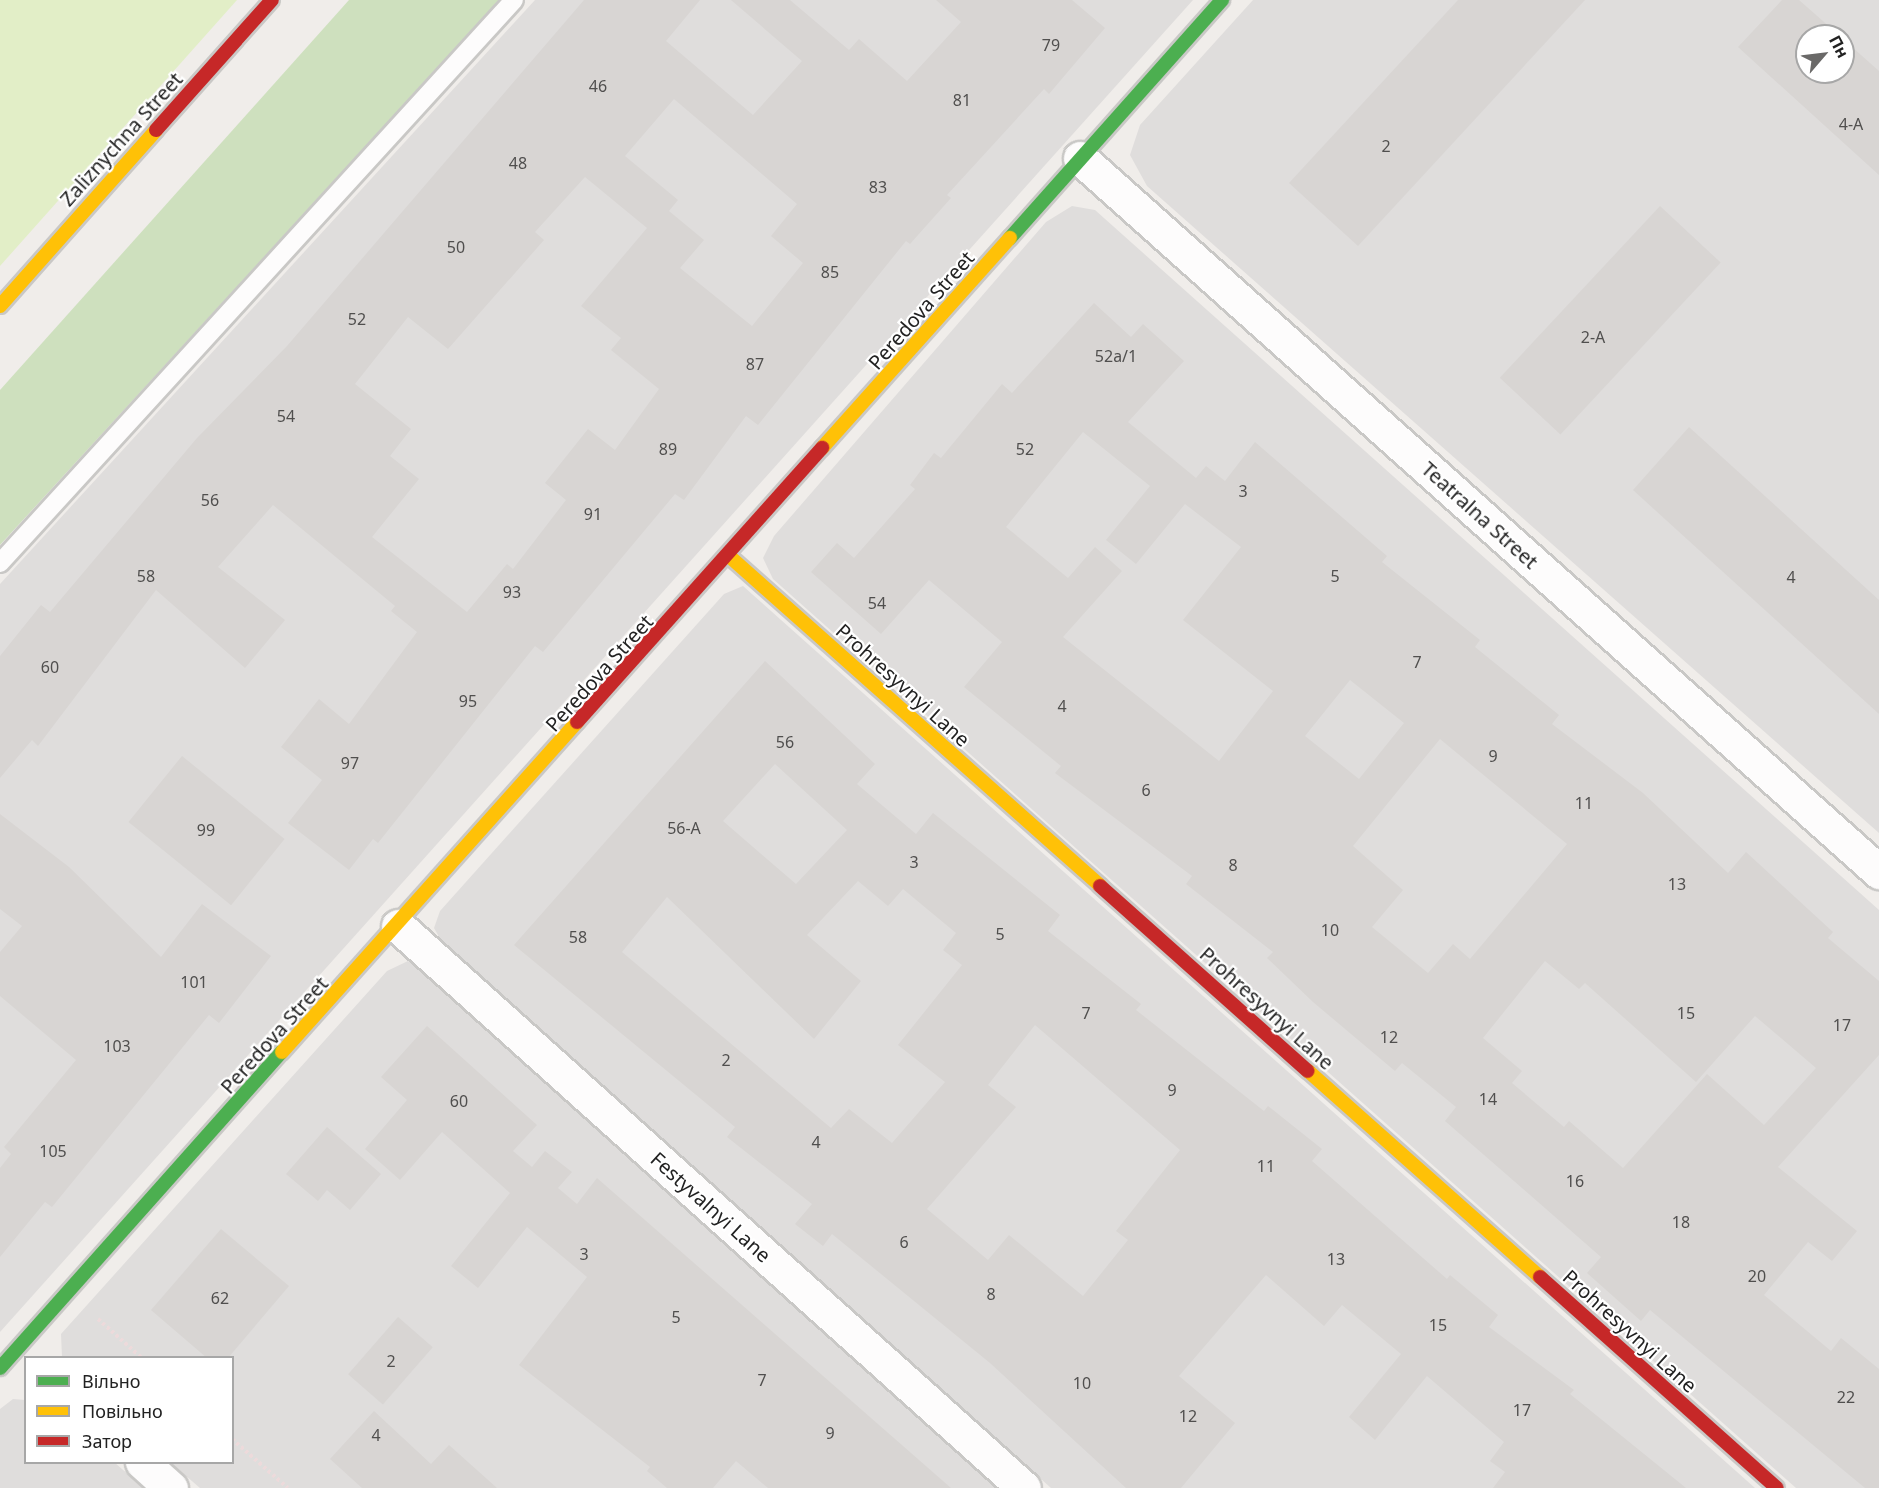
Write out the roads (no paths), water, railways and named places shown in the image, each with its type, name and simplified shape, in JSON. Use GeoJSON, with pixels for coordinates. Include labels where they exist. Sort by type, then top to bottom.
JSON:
{"type":"FeatureCollection","features":[{"type":"Feature","properties":{"kind":"street","name":"Zaliznychna Street"},"geometry":{"type":"LineString","coordinates":[[0,306],[272,0]]}},
{"type":"Feature","properties":{"kind":"street","name":"Peredova Street"},"geometry":{"type":"LineString","coordinates":[[14,1359],[69,1292],[730,557],[1080,158],[1222,0]]}},
{"type":"Feature","properties":{"kind":"street","name":"Teatralna Street"},"geometry":{"type":"LineString","coordinates":[[1080,158],[1879,872]]}},
{"type":"Feature","properties":{"kind":"street","name":"Prohresyvnyi Lane"},"geometry":{"type":"LineString","coordinates":[[730,557],[1777,1488]]}},
{"type":"Feature","properties":{"kind":"street","name":"Festyvalnyi Lane"},"geometry":{"type":"LineString","coordinates":[[398,926],[1024,1488]]}},
{"type":"Feature","properties":{"kind":"street"},"geometry":{"type":"LineString","coordinates":[[144,1464],[171,1488]]}},
{"type":"Feature","properties":{"kind":"lane"},"geometry":{"type":"LineString","coordinates":[[0,563],[514,0]]}}]}
